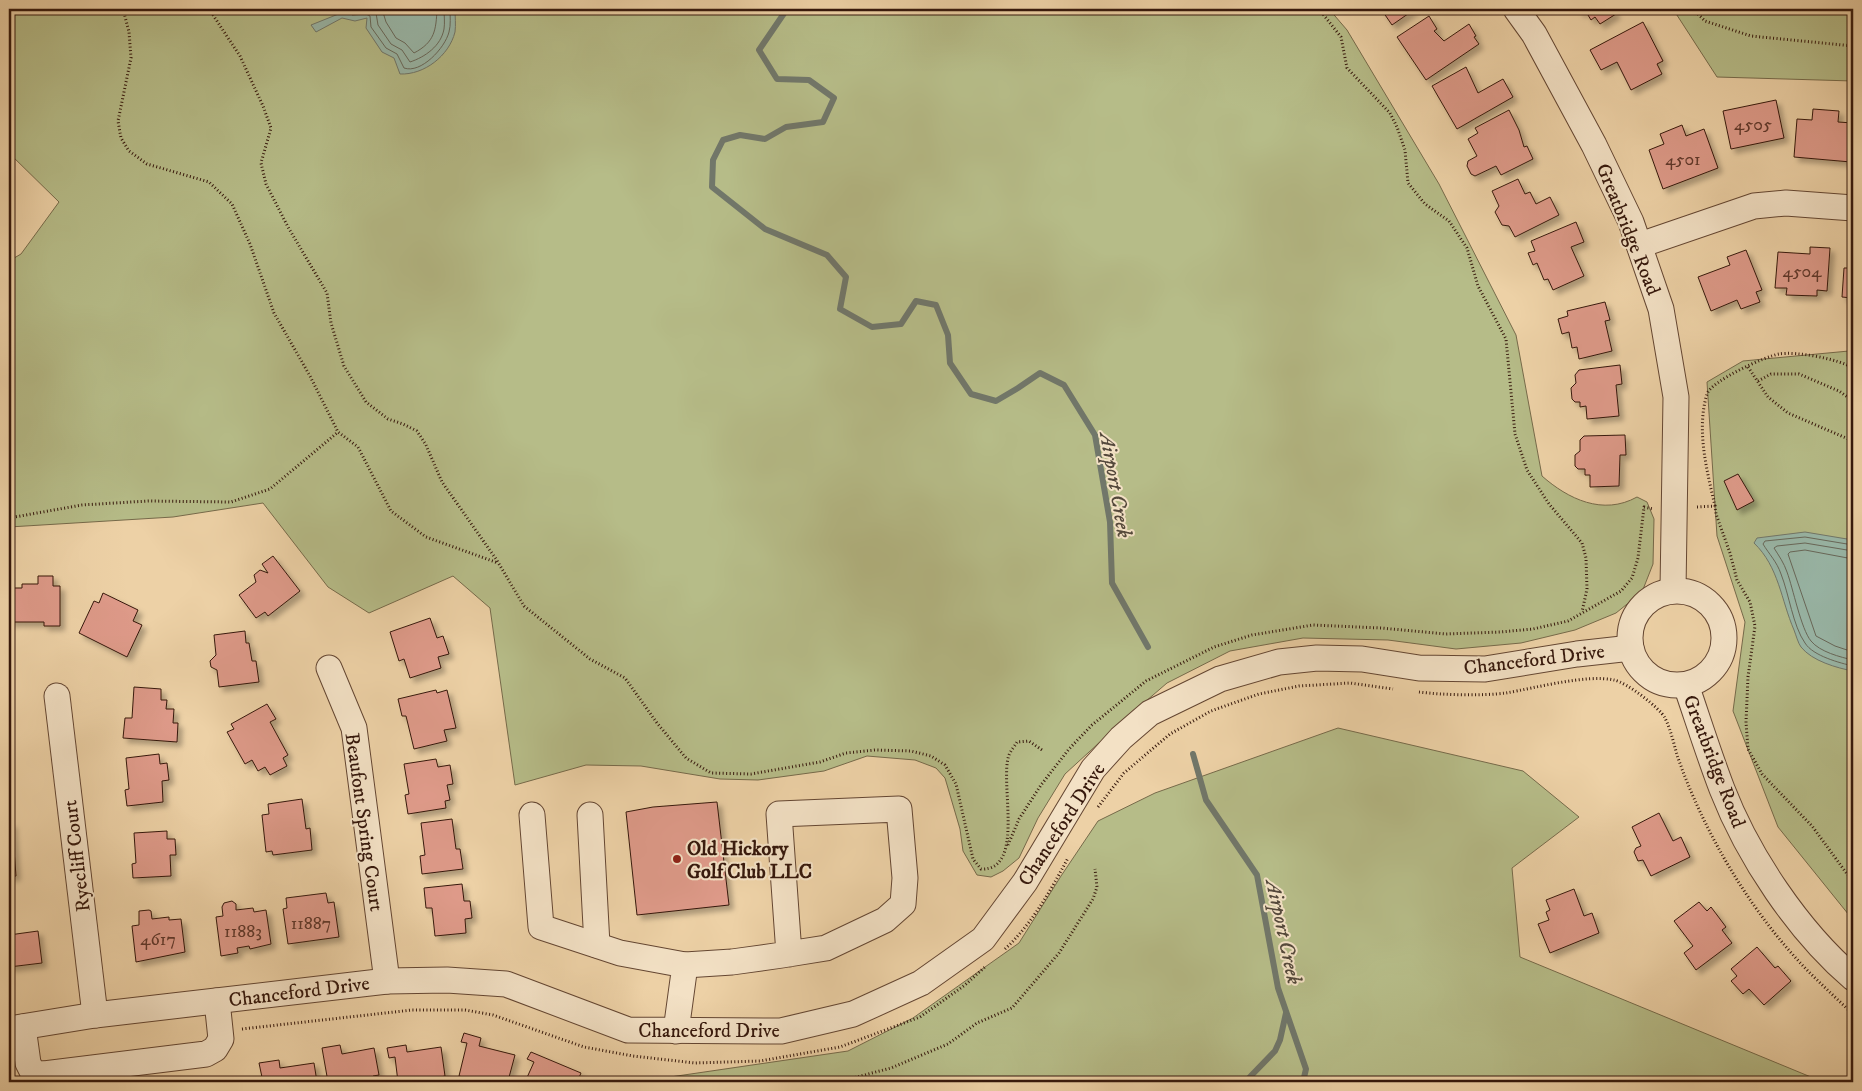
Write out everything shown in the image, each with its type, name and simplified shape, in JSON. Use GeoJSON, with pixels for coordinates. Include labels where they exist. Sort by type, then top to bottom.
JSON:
{"type":"FeatureCollection","features":[{"type":"Feature","properties":{"kind":"street","name":"Greatbridge Road"},"geometry":{"type":"LineString","coordinates":[[1516,9],[1534,34],[1594,145],[1640,245],[1661,309],[1676,397],[1673,590],[1682,590],[1698,595],[1711,604],[1721,618],[1725,637],[1722,654],[1709,674],[1686,685],[1672,685],[1656,681],[1646,674],[1636,661],[1631,648]]}},
{"type":"Feature","properties":{"kind":"street"},"geometry":{"type":"LineString","coordinates":[[1640,245],[1754,206],[1786,203],[1853,208]]}},
{"type":"Feature","properties":{"kind":"street"},"geometry":{"type":"LineString","coordinates":[[1631,648],[1630,630],[1636,614],[1645,603],[1657,595],[1673,590]]}},
{"type":"Feature","properties":{"kind":"street","name":"Chanceford Drive"},"geometry":{"type":"LineString","coordinates":[[16,1028],[95,1015],[387,981],[447,980],[506,984],[628,1030],[781,1031],[852,1014],[921,983],[983,939],[1025,882],[1093,769],[1121,738],[1150,713],[1220,679],[1279,662],[1317,658],[1362,659],[1419,668],[1485,669],[1577,654],[1631,648]]}},
{"type":"Feature","properties":{"kind":"street","name":"Beaufont Spring Court"},"geometry":{"type":"LineString","coordinates":[[329,668],[354,728],[387,981]]}},
{"type":"Feature","properties":{"kind":"street","name":"Greatbridge Road"},"geometry":{"type":"LineString","coordinates":[[1686,685],[1722,790],[1756,860],[1814,939],[1853,978]]}},
{"type":"Feature","properties":{"kind":"street","name":"Ryecliff Court"},"geometry":{"type":"LineString","coordinates":[[57,696],[95,1015]]}},
{"type":"Feature","properties":{"kind":"street"},"geometry":{"type":"LineString","coordinates":[[532,815],[541,927],[620,952],[685,965],[732,962],[789,954],[826,948],[884,920],[903,904],[906,878],[899,809],[779,814],[789,954]]}},
{"type":"Feature","properties":{"kind":"street"},"geometry":{"type":"LineString","coordinates":[[590,815],[597,945]]}},
{"type":"Feature","properties":{"kind":"street"},"geometry":{"type":"LineString","coordinates":[[676,1031],[685,965]]}},
{"type":"Feature","properties":{"kind":"street"},"geometry":{"type":"LineString","coordinates":[[16,1028],[33,1072],[44,1074],[206,1054],[215,1049],[222,1040],[217,1001]]}},
{"type":"Feature","properties":{"kind":"path"},"geometry":{"type":"LineString","coordinates":[[123,9],[129,32],[131,58],[118,121],[121,138],[130,151],[147,164],[209,182],[232,204],[250,244],[274,313],[310,376],[338,432],[358,447],[391,511],[426,537],[499,563]]}},
{"type":"Feature","properties":{"kind":"path"},"geometry":{"type":"LineString","coordinates":[[210,9],[240,56],[263,106],[271,128],[262,163],[266,184],[288,227],[327,293],[331,323],[344,366],[366,402],[388,419],[416,431],[426,446],[442,482],[499,563],[524,606],[590,659],[625,678],[657,723],[686,758],[711,774],[751,774],[820,762],[846,753],[875,750],[911,751],[931,756],[945,765],[956,784],[973,859],[981,869],[990,870],[1001,862],[1007,848],[1009,756],[1017,742],[1029,741],[1042,750]]}},
{"type":"Feature","properties":{"kind":"path"},"geometry":{"type":"LineString","coordinates":[[1319,9],[1341,37],[1347,68],[1385,108],[1397,127],[1405,150],[1408,183],[1425,204],[1449,221],[1467,248],[1478,286],[1506,339],[1515,434],[1528,470],[1549,504],[1582,543],[1586,558],[1587,589],[1582,613]]}},
{"type":"Feature","properties":{"kind":"path"},"geometry":{"type":"LineString","coordinates":[[1693,9],[1705,21],[1751,36],[1853,46]]}},
{"type":"Feature","properties":{"kind":"path"},"geometry":{"type":"LineString","coordinates":[[1715,506],[1706,467],[1704,443],[1703,411],[1708,391],[1727,375],[1779,354],[1805,355],[1844,362],[1853,368]]}},
{"type":"Feature","properties":{"kind":"path"},"geometry":{"type":"LineString","coordinates":[[1748,367],[1768,397],[1788,413],[1853,441]]}},
{"type":"Feature","properties":{"kind":"path"},"geometry":{"type":"LineString","coordinates":[[1758,381],[1771,374],[1798,374],[1840,392],[1853,401]]}},
{"type":"Feature","properties":{"kind":"path"},"geometry":{"type":"LineString","coordinates":[[9,518],[82,505],[148,501],[231,502],[270,490],[338,432]]}},
{"type":"Feature","properties":{"kind":"path"},"geometry":{"type":"LineString","coordinates":[[838,1082],[891,1068],[948,1044],[977,1023],[1012,1008],[1059,953],[1093,899],[1097,887],[1095,869]]}},
{"type":"Feature","properties":{"kind":"green space"},"geometry":{"type":"Polygon","coordinates":[[[9,9],[1329,9],[1347,30],[1439,184],[1516,335],[1542,476],[1563,492],[1586,502],[1611,505],[1637,497],[1647,502],[1654,519],[1653,564],[1642,592],[1616,613],[1575,630],[1521,643],[1456,649],[1388,640],[1303,638],[1230,651],[1167,683],[1065,774],[1038,818],[1019,858],[1003,871],[991,877],[977,875],[963,851],[960,829],[945,778],[936,768],[915,760],[867,756],[824,771],[758,780],[720,779],[641,766],[586,765],[515,785],[490,608],[453,576],[369,613],[328,587],[263,503],[173,517],[9,527],[9,261],[21,254],[59,202],[9,153],[9,9]]]}},
{"type":"Feature","properties":{"kind":"green space"},"geometry":{"type":"Polygon","coordinates":[[[1673,9],[1853,9],[1853,81],[1717,77],[1673,9]]]}},
{"type":"Feature","properties":{"kind":"green space"},"geometry":{"type":"Polygon","coordinates":[[[1853,351],[1853,920],[1778,827],[1733,711],[1745,622],[1717,536],[1707,382],[1743,361],[1853,351]]]}},
{"type":"Feature","properties":{"kind":"green space"},"geometry":{"type":"Polygon","coordinates":[[[1338,728],[1523,771],[1579,817],[1512,868],[1520,957],[1823,1082],[636,1082],[848,1051],[913,1018],[1019,943],[1098,821],[1155,793],[1338,728]]]}},
{"type":"Feature","properties":{"kind":"water"},"geometry":{"type":"Polygon","coordinates":[[[455,9],[455,32],[452,41],[434,62],[418,71],[400,74],[394,58],[382,52],[366,28],[367,18],[355,21],[342,18],[316,32],[311,25],[346,11],[455,9]]]}},
{"type":"Feature","properties":{"kind":"water"},"geometry":{"type":"Polygon","coordinates":[[[1805,532],[1853,540],[1853,671],[1832,666],[1818,660],[1801,647],[1779,584],[1769,562],[1754,543],[1757,538],[1805,532]]]}},
{"type":"Feature","properties":{"kind":"building"},"geometry":{"type":"Polygon","coordinates":[[[1381,9],[1415,9],[1392,25],[1381,9]]]}},
{"type":"Feature","properties":{"kind":"building"},"geometry":{"type":"Polygon","coordinates":[[[1578,9],[1613,9],[1616,14],[1600,24],[1595,17],[1591,20],[1585,10],[1580,13],[1578,9]]]}},
{"type":"Feature","properties":{"kind":"building"},"geometry":{"type":"Polygon","coordinates":[[[1429,16],[1437,29],[1434,31],[1444,41],[1469,24],[1479,44],[1426,80],[1397,37],[1429,16]]]}},
{"type":"Feature","properties":{"kind":"building"},"geometry":{"type":"Polygon","coordinates":[[[1643,22],[1663,61],[1657,64],[1662,74],[1631,90],[1617,62],[1601,70],[1590,50],[1643,22]]]}},
{"type":"Feature","properties":{"kind":"building"},"geometry":{"type":"Polygon","coordinates":[[[1466,67],[1478,93],[1503,79],[1513,97],[1457,129],[1432,86],[1466,67]]]}},
{"type":"Feature","properties":{"kind":"building"},"geometry":{"type":"Polygon","coordinates":[[[1776,100],[1784,138],[1731,149],[1723,111],[1776,100]]]}},
{"type":"Feature","properties":{"kind":"building"},"geometry":{"type":"Polygon","coordinates":[[[1813,109],[1839,111],[1838,122],[1853,123],[1851,162],[1794,157],[1797,119],[1812,120],[1813,109]]]}},
{"type":"Feature","properties":{"kind":"building"},"geometry":{"type":"Polygon","coordinates":[[[1509,110],[1519,130],[1524,147],[1527,146],[1533,159],[1501,175],[1496,166],[1475,176],[1471,174],[1467,166],[1468,161],[1477,156],[1468,139],[1478,133],[1475,128],[1509,110]]]}},
{"type":"Feature","properties":{"kind":"building"},"geometry":{"type":"Polygon","coordinates":[[[1682,125],[1686,136],[1704,129],[1718,168],[1663,189],[1649,150],[1664,144],[1660,134],[1682,125]]]}},
{"type":"Feature","properties":{"kind":"building"},"geometry":{"type":"Polygon","coordinates":[[[1518,179],[1525,194],[1530,192],[1536,204],[1550,197],[1559,215],[1515,237],[1509,226],[1502,225],[1495,212],[1499,206],[1492,191],[1518,179]]]}},
{"type":"Feature","properties":{"kind":"building"},"geometry":{"type":"Polygon","coordinates":[[[1576,222],[1584,242],[1571,247],[1584,276],[1553,290],[1548,279],[1544,280],[1537,263],[1533,265],[1528,253],[1535,251],[1531,241],[1576,222]]]}},
{"type":"Feature","properties":{"kind":"building"},"geometry":{"type":"Polygon","coordinates":[[[1810,247],[1830,248],[1827,291],[1817,290],[1817,296],[1786,295],[1787,288],[1775,288],[1778,252],[1810,254],[1810,247]]]}},
{"type":"Feature","properties":{"kind":"building"},"geometry":{"type":"Polygon","coordinates":[[[1746,250],[1762,290],[1756,292],[1760,302],[1741,309],[1737,300],[1711,311],[1698,277],[1730,265],[1727,257],[1746,250]]]}},
{"type":"Feature","properties":{"kind":"building"},"geometry":{"type":"Polygon","coordinates":[[[1844,268],[1853,268],[1853,303],[1852,298],[1842,297],[1844,268]]]}},
{"type":"Feature","properties":{"kind":"building"},"geometry":{"type":"Polygon","coordinates":[[[1605,302],[1610,320],[1605,321],[1612,351],[1579,359],[1577,347],[1572,348],[1569,332],[1562,334],[1558,319],[1568,316],[1567,311],[1605,302]]]}},
{"type":"Feature","properties":{"kind":"building"},"geometry":{"type":"Polygon","coordinates":[[[1620,365],[1622,384],[1616,385],[1619,416],[1587,419],[1586,406],[1580,407],[1580,402],[1575,402],[1572,399],[1571,388],[1576,383],[1575,375],[1579,370],[1620,365]]]}},
{"type":"Feature","properties":{"kind":"building"},"geometry":{"type":"Polygon","coordinates":[[[1625,435],[1626,455],[1620,455],[1619,486],[1590,487],[1590,475],[1585,475],[1585,469],[1578,469],[1575,466],[1575,455],[1580,451],[1580,440],[1584,436],[1625,435]]]}},
{"type":"Feature","properties":{"kind":"building"},"geometry":{"type":"Polygon","coordinates":[[[1738,474],[1754,501],[1737,510],[1724,481],[1738,474]]]}},
{"type":"Feature","properties":{"kind":"building"},"geometry":{"type":"Polygon","coordinates":[[[273,556],[300,591],[268,616],[265,612],[256,618],[239,595],[256,582],[254,575],[260,570],[268,573],[262,564],[273,556]]]}},
{"type":"Feature","properties":{"kind":"building"},"geometry":{"type":"Polygon","coordinates":[[[38,576],[53,576],[53,586],[60,586],[60,626],[44,626],[44,622],[9,622],[9,588],[22,588],[22,584],[38,584],[38,576]]]}},
{"type":"Feature","properties":{"kind":"building"},"geometry":{"type":"Polygon","coordinates":[[[103,593],[138,610],[133,621],[142,625],[127,657],[79,633],[94,601],[99,603],[103,593]]]}},
{"type":"Feature","properties":{"kind":"building"},"geometry":{"type":"Polygon","coordinates":[[[430,618],[437,638],[443,636],[449,654],[438,657],[441,668],[410,678],[404,659],[399,661],[390,632],[430,618]]]}},
{"type":"Feature","properties":{"kind":"building"},"geometry":{"type":"Polygon","coordinates":[[[245,631],[246,643],[249,643],[252,661],[256,661],[259,682],[219,687],[217,670],[211,667],[210,661],[216,655],[214,635],[245,631]]]}},
{"type":"Feature","properties":{"kind":"building"},"geometry":{"type":"Polygon","coordinates":[[[134,687],[161,689],[161,700],[167,700],[166,709],[174,709],[173,723],[178,723],[177,742],[123,738],[125,718],[132,718],[134,687]]]}},
{"type":"Feature","properties":{"kind":"building"},"geometry":{"type":"Polygon","coordinates":[[[436,690],[437,693],[447,690],[456,728],[444,730],[447,741],[414,749],[406,716],[402,716],[398,699],[436,690]]]}},
{"type":"Feature","properties":{"kind":"building"},"geometry":{"type":"Polygon","coordinates":[[[267,704],[276,719],[270,722],[288,755],[283,758],[287,766],[270,775],[265,767],[258,771],[252,760],[245,764],[227,732],[234,729],[231,724],[267,704]]]}},
{"type":"Feature","properties":{"kind":"building"},"geometry":{"type":"Polygon","coordinates":[[[159,754],[160,764],[167,763],[169,780],[162,781],[163,802],[127,806],[125,790],[129,789],[126,758],[159,754]]]}},
{"type":"Feature","properties":{"kind":"building"},"geometry":{"type":"Polygon","coordinates":[[[436,759],[438,767],[450,765],[453,784],[447,785],[450,800],[445,801],[446,808],[408,814],[405,795],[409,794],[404,764],[436,759]]]}},
{"type":"Feature","properties":{"kind":"building"},"geometry":{"type":"Polygon","coordinates":[[[302,799],[306,829],[310,828],[312,850],[273,855],[272,851],[266,852],[262,815],[269,814],[268,804],[302,799]]]}},
{"type":"Feature","properties":{"kind":"building","name":"Old Hickory Golf Club LLC"},"geometry":{"type":"Polygon","coordinates":[[[717,802],[729,905],[637,915],[626,812],[653,807],[717,802]]]}},
{"type":"Feature","properties":{"kind":"building"},"geometry":{"type":"Polygon","coordinates":[[[1659,813],[1673,841],[1681,837],[1690,857],[1651,876],[1643,860],[1638,861],[1634,852],[1636,848],[1641,846],[1632,827],[1659,813]]]}},
{"type":"Feature","properties":{"kind":"building"},"geometry":{"type":"Polygon","coordinates":[[[452,819],[456,849],[460,849],[463,869],[422,874],[420,856],[425,855],[421,823],[452,819]]]}},
{"type":"Feature","properties":{"kind":"building"},"geometry":{"type":"Polygon","coordinates":[[[9,823],[12,823],[16,876],[9,877],[9,823]]]}},
{"type":"Feature","properties":{"kind":"building"},"geometry":{"type":"Polygon","coordinates":[[[167,831],[167,839],[175,839],[176,855],[170,855],[171,876],[133,878],[132,864],[136,863],[134,833],[167,831]]]}},
{"type":"Feature","properties":{"kind":"building"},"geometry":{"type":"Polygon","coordinates":[[[462,884],[464,901],[470,901],[472,918],[465,919],[466,933],[435,936],[432,908],[426,908],[424,888],[462,884]]]}},
{"type":"Feature","properties":{"kind":"building"},"geometry":{"type":"Polygon","coordinates":[[[1574,889],[1584,916],[1592,913],[1599,933],[1550,953],[1538,924],[1549,920],[1546,912],[1550,910],[1546,900],[1574,889]]]}},
{"type":"Feature","properties":{"kind":"building"},"geometry":{"type":"Polygon","coordinates":[[[326,893],[328,903],[334,902],[339,937],[288,944],[283,909],[287,908],[286,898],[326,893]]]}},
{"type":"Feature","properties":{"kind":"building"},"geometry":{"type":"Polygon","coordinates":[[[232,901],[236,904],[236,910],[253,908],[254,912],[266,910],[271,944],[250,949],[249,946],[237,948],[238,953],[221,956],[216,917],[223,916],[222,907],[224,903],[232,901]]]}},
{"type":"Feature","properties":{"kind":"building"},"geometry":{"type":"Polygon","coordinates":[[[1699,902],[1707,911],[1711,907],[1726,927],[1722,930],[1732,943],[1696,970],[1684,953],[1693,946],[1674,921],[1699,902]]]}},
{"type":"Feature","properties":{"kind":"building"},"geometry":{"type":"Polygon","coordinates":[[[139,911],[151,911],[152,919],[169,917],[169,920],[181,919],[185,952],[136,962],[132,926],[139,925],[139,911]]]}},
{"type":"Feature","properties":{"kind":"building"},"geometry":{"type":"Polygon","coordinates":[[[38,931],[42,963],[9,967],[9,935],[38,931]]]}},
{"type":"Feature","properties":{"kind":"building"},"geometry":{"type":"Polygon","coordinates":[[[1757,947],[1775,968],[1778,966],[1791,981],[1764,1005],[1749,989],[1743,994],[1731,981],[1737,976],[1731,969],[1757,947]]]}},
{"type":"Feature","properties":{"kind":"building"},"geometry":{"type":"Polygon","coordinates":[[[464,1033],[481,1038],[479,1046],[515,1055],[508,1081],[502,1079],[501,1082],[476,1082],[476,1080],[459,1076],[467,1043],[461,1042],[464,1033]]]}},
{"type":"Feature","properties":{"kind":"building"},"geometry":{"type":"Polygon","coordinates":[[[340,1045],[342,1054],[374,1048],[379,1075],[373,1076],[374,1082],[328,1082],[322,1048],[340,1045]]]}},
{"type":"Feature","properties":{"kind":"building"},"geometry":{"type":"Polygon","coordinates":[[[406,1045],[407,1052],[441,1047],[445,1076],[440,1077],[441,1082],[398,1082],[395,1057],[389,1058],[387,1048],[406,1045]]]}},
{"type":"Feature","properties":{"kind":"building"},"geometry":{"type":"Polygon","coordinates":[[[531,1052],[581,1073],[577,1082],[525,1082],[534,1062],[527,1059],[531,1052]]]}},
{"type":"Feature","properties":{"kind":"building"},"geometry":{"type":"Polygon","coordinates":[[[279,1060],[280,1068],[314,1063],[317,1082],[263,1082],[259,1063],[279,1060]]]}},
{"type":"Feature","properties":{"kind":"waterway","name":"Airport Creek"},"geometry":{"type":"LineString","coordinates":[[787,9],[759,50],[777,79],[809,80],[834,98],[823,122],[786,127],[765,139],[740,135],[723,140],[713,160],[712,187],[765,229],[827,255],[846,277],[840,309],[872,327],[901,324],[916,301],[936,305],[948,335],[950,363],[971,394],[996,401],[1040,373],[1064,385],[1095,435],[1110,522],[1112,583],[1148,647]]}},
{"type":"Feature","properties":{"kind":"waterway","name":"Airport Creek"},"geometry":{"type":"LineString","coordinates":[[1193,754],[1206,800],[1257,875],[1278,988],[1306,1069],[1303,1082]]}},
{"type":"Feature","properties":{"kind":"waterway"},"geometry":{"type":"LineString","coordinates":[[1245,1082],[1275,1051],[1280,1040],[1286,1013]]}},
{"type":"Feature","properties":{"kind":"place","name":"Old Hickory Golf Club LLC"},"geometry":{"type":"Point","coordinates":[677,859]}}]}
